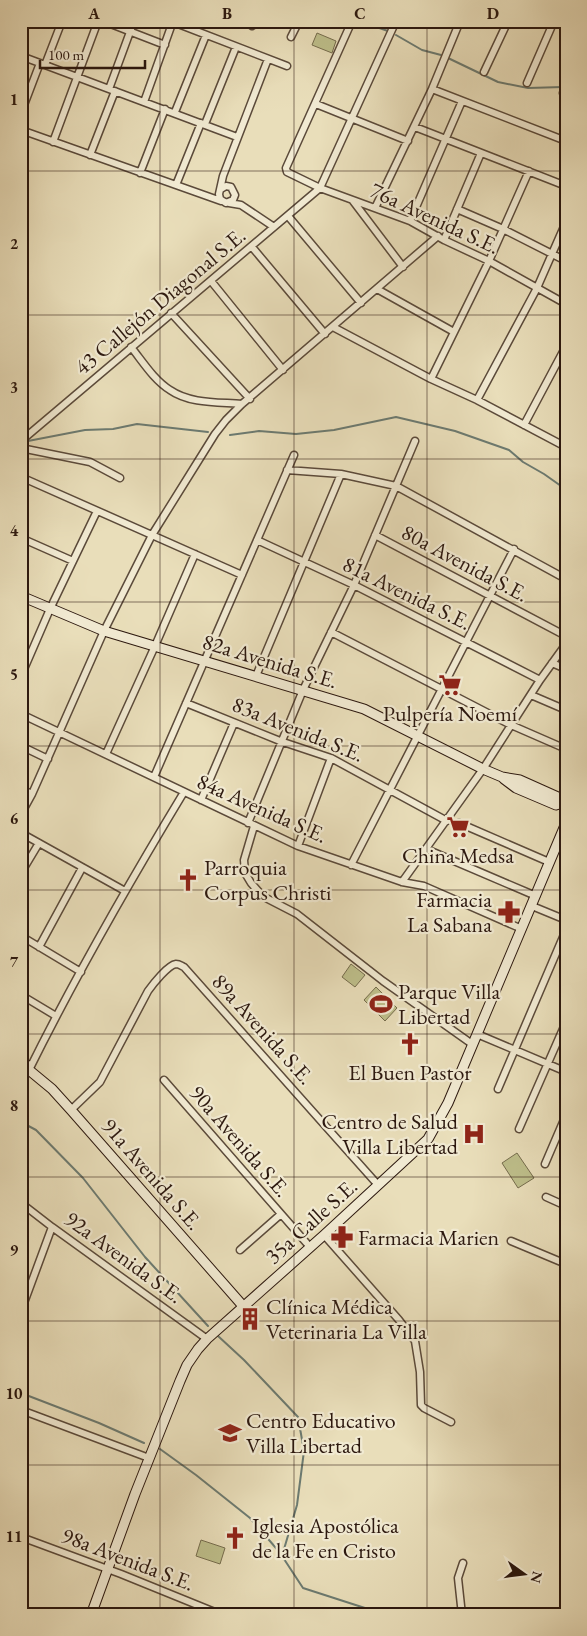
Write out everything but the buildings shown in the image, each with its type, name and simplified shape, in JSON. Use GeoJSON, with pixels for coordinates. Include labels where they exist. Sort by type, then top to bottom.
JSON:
{"type":"FeatureCollection","features":[{"type":"Feature","properties":{"kind":"street"},"geometry":{"type":"LineString","coordinates":[[21,113],[62,21]]}},
{"type":"Feature","properties":{"kind":"street"},"geometry":{"type":"LineString","coordinates":[[53,142],[98,21]]}},
{"type":"Feature","properties":{"kind":"street"},"geometry":{"type":"LineString","coordinates":[[102,21],[165,45]]}},
{"type":"Feature","properties":{"kind":"street"},"geometry":{"type":"LineString","coordinates":[[90,155],[134,21]]}},
{"type":"Feature","properties":{"kind":"street"},"geometry":{"type":"LineString","coordinates":[[292,37],[298,21]]}},
{"type":"Feature","properties":{"kind":"street"},"geometry":{"type":"LineString","coordinates":[[352,21],[316,104],[408,141]]}},
{"type":"Feature","properties":{"kind":"street"},"geometry":{"type":"LineString","coordinates":[[320,188],[396,21]]}},
{"type":"Feature","properties":{"kind":"street"},"geometry":{"type":"LineString","coordinates":[[375,208],[415,127],[460,21]]}},
{"type":"Feature","properties":{"kind":"street"},"geometry":{"type":"LineString","coordinates":[[484,72],[508,21]]}},
{"type":"Feature","properties":{"kind":"street"},"geometry":{"type":"LineString","coordinates":[[527,83],[554,21]]}},
{"type":"Feature","properties":{"kind":"street"},"geometry":{"type":"LineString","coordinates":[[144,102],[173,22],[287,66]]}},
{"type":"Feature","properties":{"kind":"street"},"geometry":{"type":"LineString","coordinates":[[175,112],[206,35]]}},
{"type":"Feature","properties":{"kind":"street"},"geometry":{"type":"LineString","coordinates":[[176,185],[236,47]]}},
{"type":"Feature","properties":{"kind":"street"},"geometry":{"type":"LineString","coordinates":[[21,56],[175,112],[237,137]]}},
{"type":"Feature","properties":{"kind":"street"},"geometry":{"type":"LineString","coordinates":[[222,201],[219,196],[223,176],[268,59]]}},
{"type":"Feature","properties":{"kind":"street"},"geometry":{"type":"LineString","coordinates":[[432,89],[566,141]]}},
{"type":"Feature","properties":{"kind":"street"},"geometry":{"type":"LineString","coordinates":[[564,90],[566,101]]}},
{"type":"Feature","properties":{"kind":"street"},"geometry":{"type":"LineString","coordinates":[[410,221],[462,101]]}},
{"type":"Feature","properties":{"kind":"street","name":"76a Avenida S.E."},"geometry":{"type":"LineString","coordinates":[[316,104],[286,168],[287,172],[320,188],[410,221],[489,261],[566,304]]}},
{"type":"Feature","properties":{"kind":"street"},"geometry":{"type":"LineString","coordinates":[[140,173],[164,109]]}},
{"type":"Feature","properties":{"kind":"street"},"geometry":{"type":"LineString","coordinates":[[415,127],[566,186]]}},
{"type":"Feature","properties":{"kind":"street"},"geometry":{"type":"LineString","coordinates":[[21,130],[222,201],[241,205],[274,227]]}},
{"type":"Feature","properties":{"kind":"street"},"geometry":{"type":"LineString","coordinates":[[21,814],[48,759],[104,631],[152,535],[215,434],[242,404],[403,267],[441,238],[457,208],[481,153]]}},
{"type":"Feature","properties":{"kind":"street"},"geometry":{"type":"LineString","coordinates":[[430,379],[489,261],[529,171]]}},
{"type":"Feature","properties":{"kind":"street"},"geometry":{"type":"LineString","coordinates":[[223,176],[235,192],[241,205]]}},
{"type":"Feature","properties":{"kind":"street"},"geometry":{"type":"LineString","coordinates":[[208,196],[229,186]]}},
{"type":"Feature","properties":{"kind":"street","name":"43 Callejón Diagonal S.E."},"geometry":{"type":"LineString","coordinates":[[21,441],[320,188]]}},
{"type":"Feature","properties":{"kind":"street"},"geometry":{"type":"LineString","coordinates":[[229,203],[235,197],[235,192]]}},
{"type":"Feature","properties":{"kind":"street"},"geometry":{"type":"LineString","coordinates":[[353,200],[403,267]]}},
{"type":"Feature","properties":{"kind":"street"},"geometry":{"type":"LineString","coordinates":[[457,208],[566,261]]}},
{"type":"Feature","properties":{"kind":"street"},"geometry":{"type":"LineString","coordinates":[[288,216],[361,303]]}},
{"type":"Feature","properties":{"kind":"street"},"geometry":{"type":"LineString","coordinates":[[477,400],[537,288],[566,222]]}},
{"type":"Feature","properties":{"kind":"street"},"geometry":{"type":"LineString","coordinates":[[252,247],[325,334]]}},
{"type":"Feature","properties":{"kind":"street"},"geometry":{"type":"LineString","coordinates":[[211,281],[283,370]]}},
{"type":"Feature","properties":{"kind":"street"},"geometry":{"type":"LineString","coordinates":[[377,289],[454,332]]}},
{"type":"Feature","properties":{"kind":"street"},"geometry":{"type":"LineString","coordinates":[[171,313],[250,399]]}},
{"type":"Feature","properties":{"kind":"street"},"geometry":{"type":"LineString","coordinates":[[333,327],[430,379],[477,400],[566,447]]}},
{"type":"Feature","properties":{"kind":"street"},"geometry":{"type":"LineString","coordinates":[[524,425],[566,346]]}},
{"type":"Feature","properties":{"kind":"street"},"geometry":{"type":"LineString","coordinates":[[130,347],[170,390],[184,397],[197,400],[242,404]]}},
{"type":"Feature","properties":{"kind":"street"},"geometry":{"type":"LineString","coordinates":[[415,441],[354,585],[280,741],[251,824],[244,860],[246,873],[251,883],[266,898],[297,914],[383,981],[472,1044]]}},
{"type":"Feature","properties":{"kind":"street"},"geometry":{"type":"LineString","coordinates":[[21,448],[90,462],[120,478]]}},
{"type":"Feature","properties":{"kind":"street"},"geometry":{"type":"LineString","coordinates":[[154,777],[294,455]]}},
{"type":"Feature","properties":{"kind":"street"},"geometry":{"type":"LineString","coordinates":[[287,470],[341,474],[396,486],[566,579]]}},
{"type":"Feature","properties":{"kind":"street"},"geometry":{"type":"LineString","coordinates":[[256,676],[341,474]]}},
{"type":"Feature","properties":{"kind":"street"},"geometry":{"type":"LineString","coordinates":[[21,477],[242,575]]}},
{"type":"Feature","properties":{"kind":"street"},"geometry":{"type":"LineString","coordinates":[[21,676],[24,658],[97,511]]}},
{"type":"Feature","properties":{"kind":"street","name":"80a Avenida S.E."},"geometry":{"type":"LineString","coordinates":[[375,535],[566,636]]}},
{"type":"Feature","properties":{"kind":"street"},"geometry":{"type":"LineString","coordinates":[[21,538],[73,561]]}},
{"type":"Feature","properties":{"kind":"street","name":"81a Avenida S.E."},"geometry":{"type":"LineString","coordinates":[[257,540],[354,585],[540,680]]}},
{"type":"Feature","properties":{"kind":"street"},"geometry":{"type":"LineString","coordinates":[[351,865],[514,550]]}},
{"type":"Feature","properties":{"kind":"street"},"geometry":{"type":"LineString","coordinates":[[106,754],[195,554]]}},
{"type":"Feature","properties":{"kind":"street","name":"82a Avenida S.E."},"geometry":{"type":"LineString","coordinates":[[21,596],[104,631],[364,709],[502,777],[516,788],[556,805],[564,804]]}},
{"type":"Feature","properties":{"kind":"street"},"geometry":{"type":"LineString","coordinates":[[331,632],[511,725],[566,749]]}},
{"type":"Feature","properties":{"kind":"street"},"geometry":{"type":"LineString","coordinates":[[402,882],[484,769],[540,680],[566,644]]}},
{"type":"Feature","properties":{"kind":"street"},"geometry":{"type":"LineString","coordinates":[[552,663],[566,669]]}},
{"type":"Feature","properties":{"kind":"street"},"geometry":{"type":"LineString","coordinates":[[531,695],[566,710]]}},
{"type":"Feature","properties":{"kind":"street","name":"83a Avenida S.E."},"geometry":{"type":"LineString","coordinates":[[186,702],[280,741],[332,758],[447,821]]}},
{"type":"Feature","properties":{"kind":"street","name":"84a Avenida S.E."},"geometry":{"type":"LineString","coordinates":[[21,714],[298,846],[402,882],[424,886],[522,929]]}},
{"type":"Feature","properties":{"kind":"street"},"geometry":{"type":"LineString","coordinates":[[201,800],[234,723]]}},
{"type":"Feature","properties":{"kind":"street"},"geometry":{"type":"LineString","coordinates":[[21,746],[48,759]]}},
{"type":"Feature","properties":{"kind":"street"},"geometry":{"type":"LineString","coordinates":[[298,846],[332,758]]}},
{"type":"Feature","properties":{"kind":"street"},"geometry":{"type":"LineString","coordinates":[[21,789],[32,794]]}},
{"type":"Feature","properties":{"kind":"street"},"geometry":{"type":"LineString","coordinates":[[25,1070],[125,891],[184,792]]}},
{"type":"Feature","properties":{"kind":"street"},"geometry":{"type":"LineString","coordinates":[[459,823],[549,862]]}},
{"type":"Feature","properties":{"kind":"street","name":"35a Calle S.E."},"geometry":{"type":"LineString","coordinates":[[92,1615],[149,1458],[187,1365],[206,1339],[428,1139],[445,1110],[565,826]]}},
{"type":"Feature","properties":{"kind":"street"},"geometry":{"type":"LineString","coordinates":[[21,833],[125,891]]}},
{"type":"Feature","properties":{"kind":"street"},"geometry":{"type":"LineString","coordinates":[[21,873],[39,843]]}},
{"type":"Feature","properties":{"kind":"street"},"geometry":{"type":"LineString","coordinates":[[426,849],[536,896]]}},
{"type":"Feature","properties":{"kind":"street"},"geometry":{"type":"LineString","coordinates":[[39,946],[82,868]]}},
{"type":"Feature","properties":{"kind":"street"},"geometry":{"type":"LineString","coordinates":[[532,906],[566,920]]}},
{"type":"Feature","properties":{"kind":"street"},"geometry":{"type":"LineString","coordinates":[[498,1089],[566,930]]}},
{"type":"Feature","properties":{"kind":"street"},"geometry":{"type":"LineString","coordinates":[[21,936],[81,972]]}},
{"type":"Feature","properties":{"kind":"street","name":"89a Avenida S.E."},"geometry":{"type":"LineString","coordinates":[[71,1110],[100,1082],[154,982],[172,966],[180,965],[184,967],[378,1185]]}},
{"type":"Feature","properties":{"kind":"street"},"geometry":{"type":"LineString","coordinates":[[21,995],[56,1016]]}},
{"type":"Feature","properties":{"kind":"street"},"geometry":{"type":"LineString","coordinates":[[519,1129],[566,1022]]}},
{"type":"Feature","properties":{"kind":"street"},"geometry":{"type":"LineString","coordinates":[[477,1034],[564,1070]]}},
{"type":"Feature","properties":{"kind":"street","name":"91a Avenida S.E."},"geometry":{"type":"LineString","coordinates":[[21,1061],[27,1065],[25,1070],[52,1088],[243,1306]]}},
{"type":"Feature","properties":{"kind":"street","name":"90a Avenida S.E."},"geometry":{"type":"LineString","coordinates":[[164,1080],[310,1247]]}},
{"type":"Feature","properties":{"kind":"street"},"geometry":{"type":"LineString","coordinates":[[545,1164],[566,1115]]}},
{"type":"Feature","properties":{"kind":"street"},"geometry":{"type":"LineString","coordinates":[[546,1198],[565,1205]]}},
{"type":"Feature","properties":{"kind":"street","name":"92a Avenida S.E."},"geometry":{"type":"LineString","coordinates":[[21,1203],[206,1339]]}},
{"type":"Feature","properties":{"kind":"street"},"geometry":{"type":"LineString","coordinates":[[240,1250],[281,1214]]}},
{"type":"Feature","properties":{"kind":"street"},"geometry":{"type":"LineString","coordinates":[[21,1311],[52,1227]]}},
{"type":"Feature","properties":{"kind":"street"},"geometry":{"type":"LineString","coordinates":[[324,1234],[415,1341],[420,1372],[421,1405],[452,1422]]}},
{"type":"Feature","properties":{"kind":"street"},"geometry":{"type":"LineString","coordinates":[[510,1241],[566,1264]]}},
{"type":"Feature","properties":{"kind":"street"},"geometry":{"type":"LineString","coordinates":[[21,1410],[149,1458]]}},
{"type":"Feature","properties":{"kind":"street","name":"98a Avenida S.E."},"geometry":{"type":"LineString","coordinates":[[21,1537],[222,1615]]}},
{"type":"Feature","properties":{"kind":"street"},"geometry":{"type":"LineString","coordinates":[[462,1615],[458,1578],[463,1563]]}},
{"type":"Feature","properties":{"kind":"green space"},"geometry":{"type":"Polygon","coordinates":[[[317,33],[336,41],[332,53],[312,45],[317,33]]]}},
{"type":"Feature","properties":{"kind":"green space"},"geometry":{"type":"Polygon","coordinates":[[[351,964],[365,975],[355,987],[342,977],[351,964]]]}},
{"type":"Feature","properties":{"kind":"green space","name":"Parque Villa Libertad"},"geometry":{"type":"Polygon","coordinates":[[[376,987],[397,1008],[385,1021],[364,1000],[376,987]]]}},
{"type":"Feature","properties":{"kind":"green space"},"geometry":{"type":"Polygon","coordinates":[[[517,1153],[534,1178],[518,1188],[502,1163],[517,1153]]]}},
{"type":"Feature","properties":{"kind":"green space"},"geometry":{"type":"Polygon","coordinates":[[[201,1540],[225,1548],[220,1564],[196,1556],[201,1540]]]}},
{"type":"Feature","properties":{"kind":"waterway"},"geometry":{"type":"LineString","coordinates":[[359,21],[388,31]]}},
{"type":"Feature","properties":{"kind":"waterway"},"geometry":{"type":"LineString","coordinates":[[396,35],[422,50],[441,55]]}},
{"type":"Feature","properties":{"kind":"waterway"},"geometry":{"type":"LineString","coordinates":[[448,58],[498,82],[528,88],[563,87]]}},
{"type":"Feature","properties":{"kind":"waterway"},"geometry":{"type":"LineString","coordinates":[[230,435],[259,431],[296,434],[334,430],[396,417],[455,431],[509,450],[523,462],[566,488]]}},
{"type":"Feature","properties":{"kind":"waterway"},"geometry":{"type":"LineString","coordinates":[[28,441],[85,430],[113,429],[137,424],[208,432]]}},
{"type":"Feature","properties":{"kind":"waterway"},"geometry":{"type":"LineString","coordinates":[[21,1122],[36,1130],[83,1178],[145,1257],[208,1326]]}},
{"type":"Feature","properties":{"kind":"waterway"},"geometry":{"type":"LineString","coordinates":[[218,1336],[244,1360],[298,1417],[304,1451],[297,1505],[282,1556],[303,1588],[368,1609],[375,1615]]}},
{"type":"Feature","properties":{"kind":"waterway"},"geometry":{"type":"LineString","coordinates":[[21,1393],[99,1423],[144,1443]]}},
{"type":"Feature","properties":{"kind":"waterway"},"geometry":{"type":"LineString","coordinates":[[160,1449],[250,1518],[282,1555]]}},
{"type":"Feature","properties":{"kind":"place","name":"Pulpería Noemí"},"geometry":{"type":"Point","coordinates":[450,685]}},
{"type":"Feature","properties":{"kind":"place","name":"China Medsa"},"geometry":{"type":"Point","coordinates":[458,827]}},
{"type":"Feature","properties":{"kind":"place","name":"Parroquia Corpus Christi"},"geometry":{"type":"Point","coordinates":[188,880]}},
{"type":"Feature","properties":{"kind":"place","name":"Farmacia La Sabana"},"geometry":{"type":"Point","coordinates":[509,912]}},
{"type":"Feature","properties":{"kind":"place","name":"Parque Villa Libertad"},"geometry":{"type":"Point","coordinates":[381,1004]}},
{"type":"Feature","properties":{"kind":"place","name":"El Buen Pastor"},"geometry":{"type":"Point","coordinates":[410,1044]}},
{"type":"Feature","properties":{"kind":"place","name":"Centro de Salud Villa Libertad"},"geometry":{"type":"Point","coordinates":[474,1134]}},
{"type":"Feature","properties":{"kind":"place","name":"Farmacia Marien"},"geometry":{"type":"Point","coordinates":[342,1237]}},
{"type":"Feature","properties":{"kind":"place","name":"Clínica Médica Veterinaria La Villa"},"geometry":{"type":"Point","coordinates":[250,1319]}},
{"type":"Feature","properties":{"kind":"place","name":"Centro Educativo Villa Libertad"},"geometry":{"type":"Point","coordinates":[230,1433]}},
{"type":"Feature","properties":{"kind":"place","name":"Iglesia Apostólica de la Fe en Cristo"},"geometry":{"type":"Point","coordinates":[235,1538]}}]}
